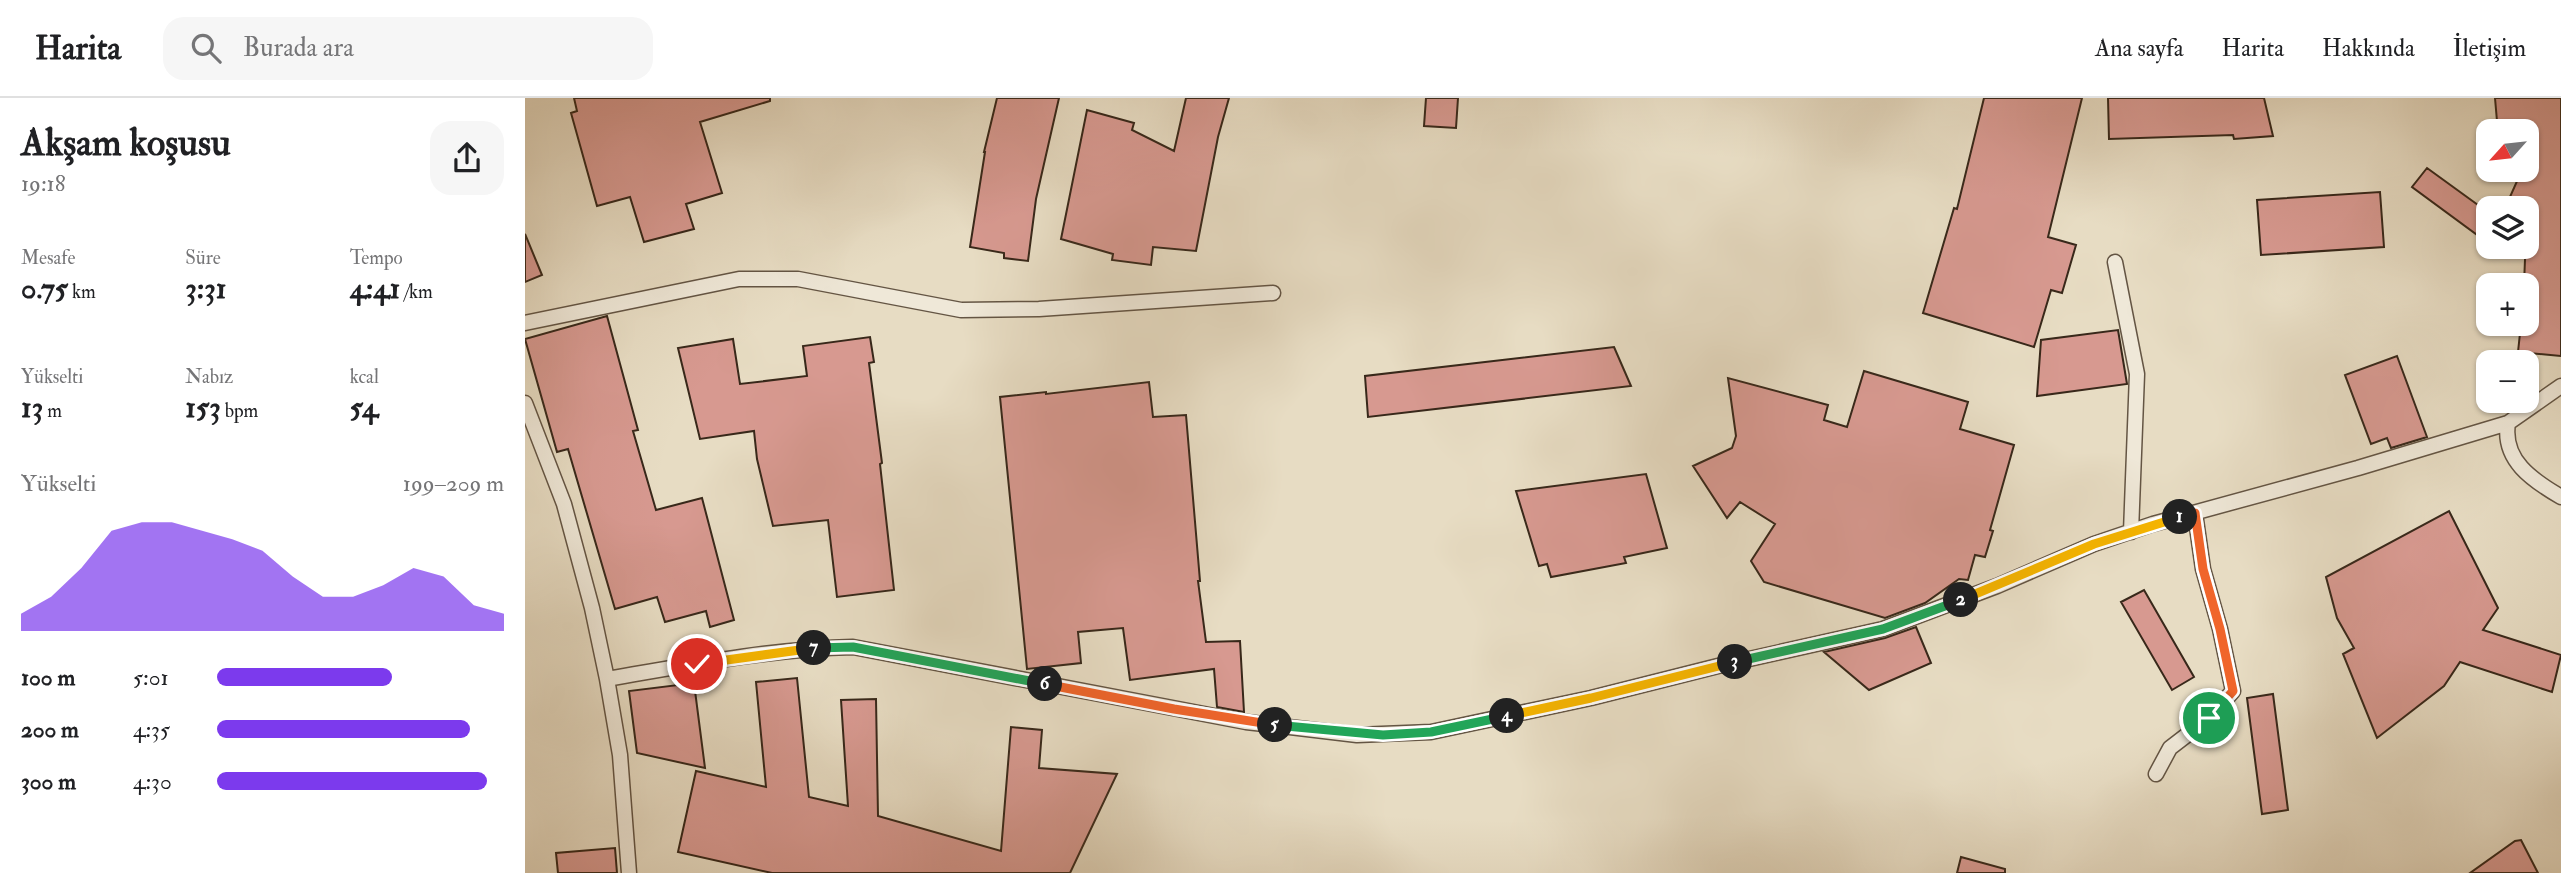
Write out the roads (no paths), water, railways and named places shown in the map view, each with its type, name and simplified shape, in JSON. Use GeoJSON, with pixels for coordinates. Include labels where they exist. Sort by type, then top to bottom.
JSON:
{"type":"FeatureCollection","features":[{"type":"Feature","properties":{"kind":"street"},"geometry":{"type":"LineString","coordinates":[[2115,262],[2137,374],[2131,532]]}},
{"type":"Feature","properties":{"kind":"street"},"geometry":{"type":"LineString","coordinates":[[525,323],[739,279],[798,279],[961,310],[1039,309],[1273,293]]}},
{"type":"Feature","properties":{"kind":"street"},"geometry":{"type":"LineString","coordinates":[[607,679],[808,649],[853,647],[1245,722],[1357,735],[1431,732],[1591,698],[1883,629],[1997,586],[2094,544],[2508,423],[2561,386]]}},
{"type":"Feature","properties":{"kind":"street"},"geometry":{"type":"LineString","coordinates":[[525,403],[564,504],[592,608],[620,755],[629,873]]}},
{"type":"Feature","properties":{"kind":"street"},"geometry":{"type":"LineString","coordinates":[[2508,423],[2506,437],[2511,456],[2541,485],[2561,497]]}},
{"type":"Feature","properties":{"kind":"street"},"geometry":{"type":"LineString","coordinates":[[2156,774],[2170,748],[2209,718],[2233,691],[2220,629],[2203,569],[2195,513]]}}]}
